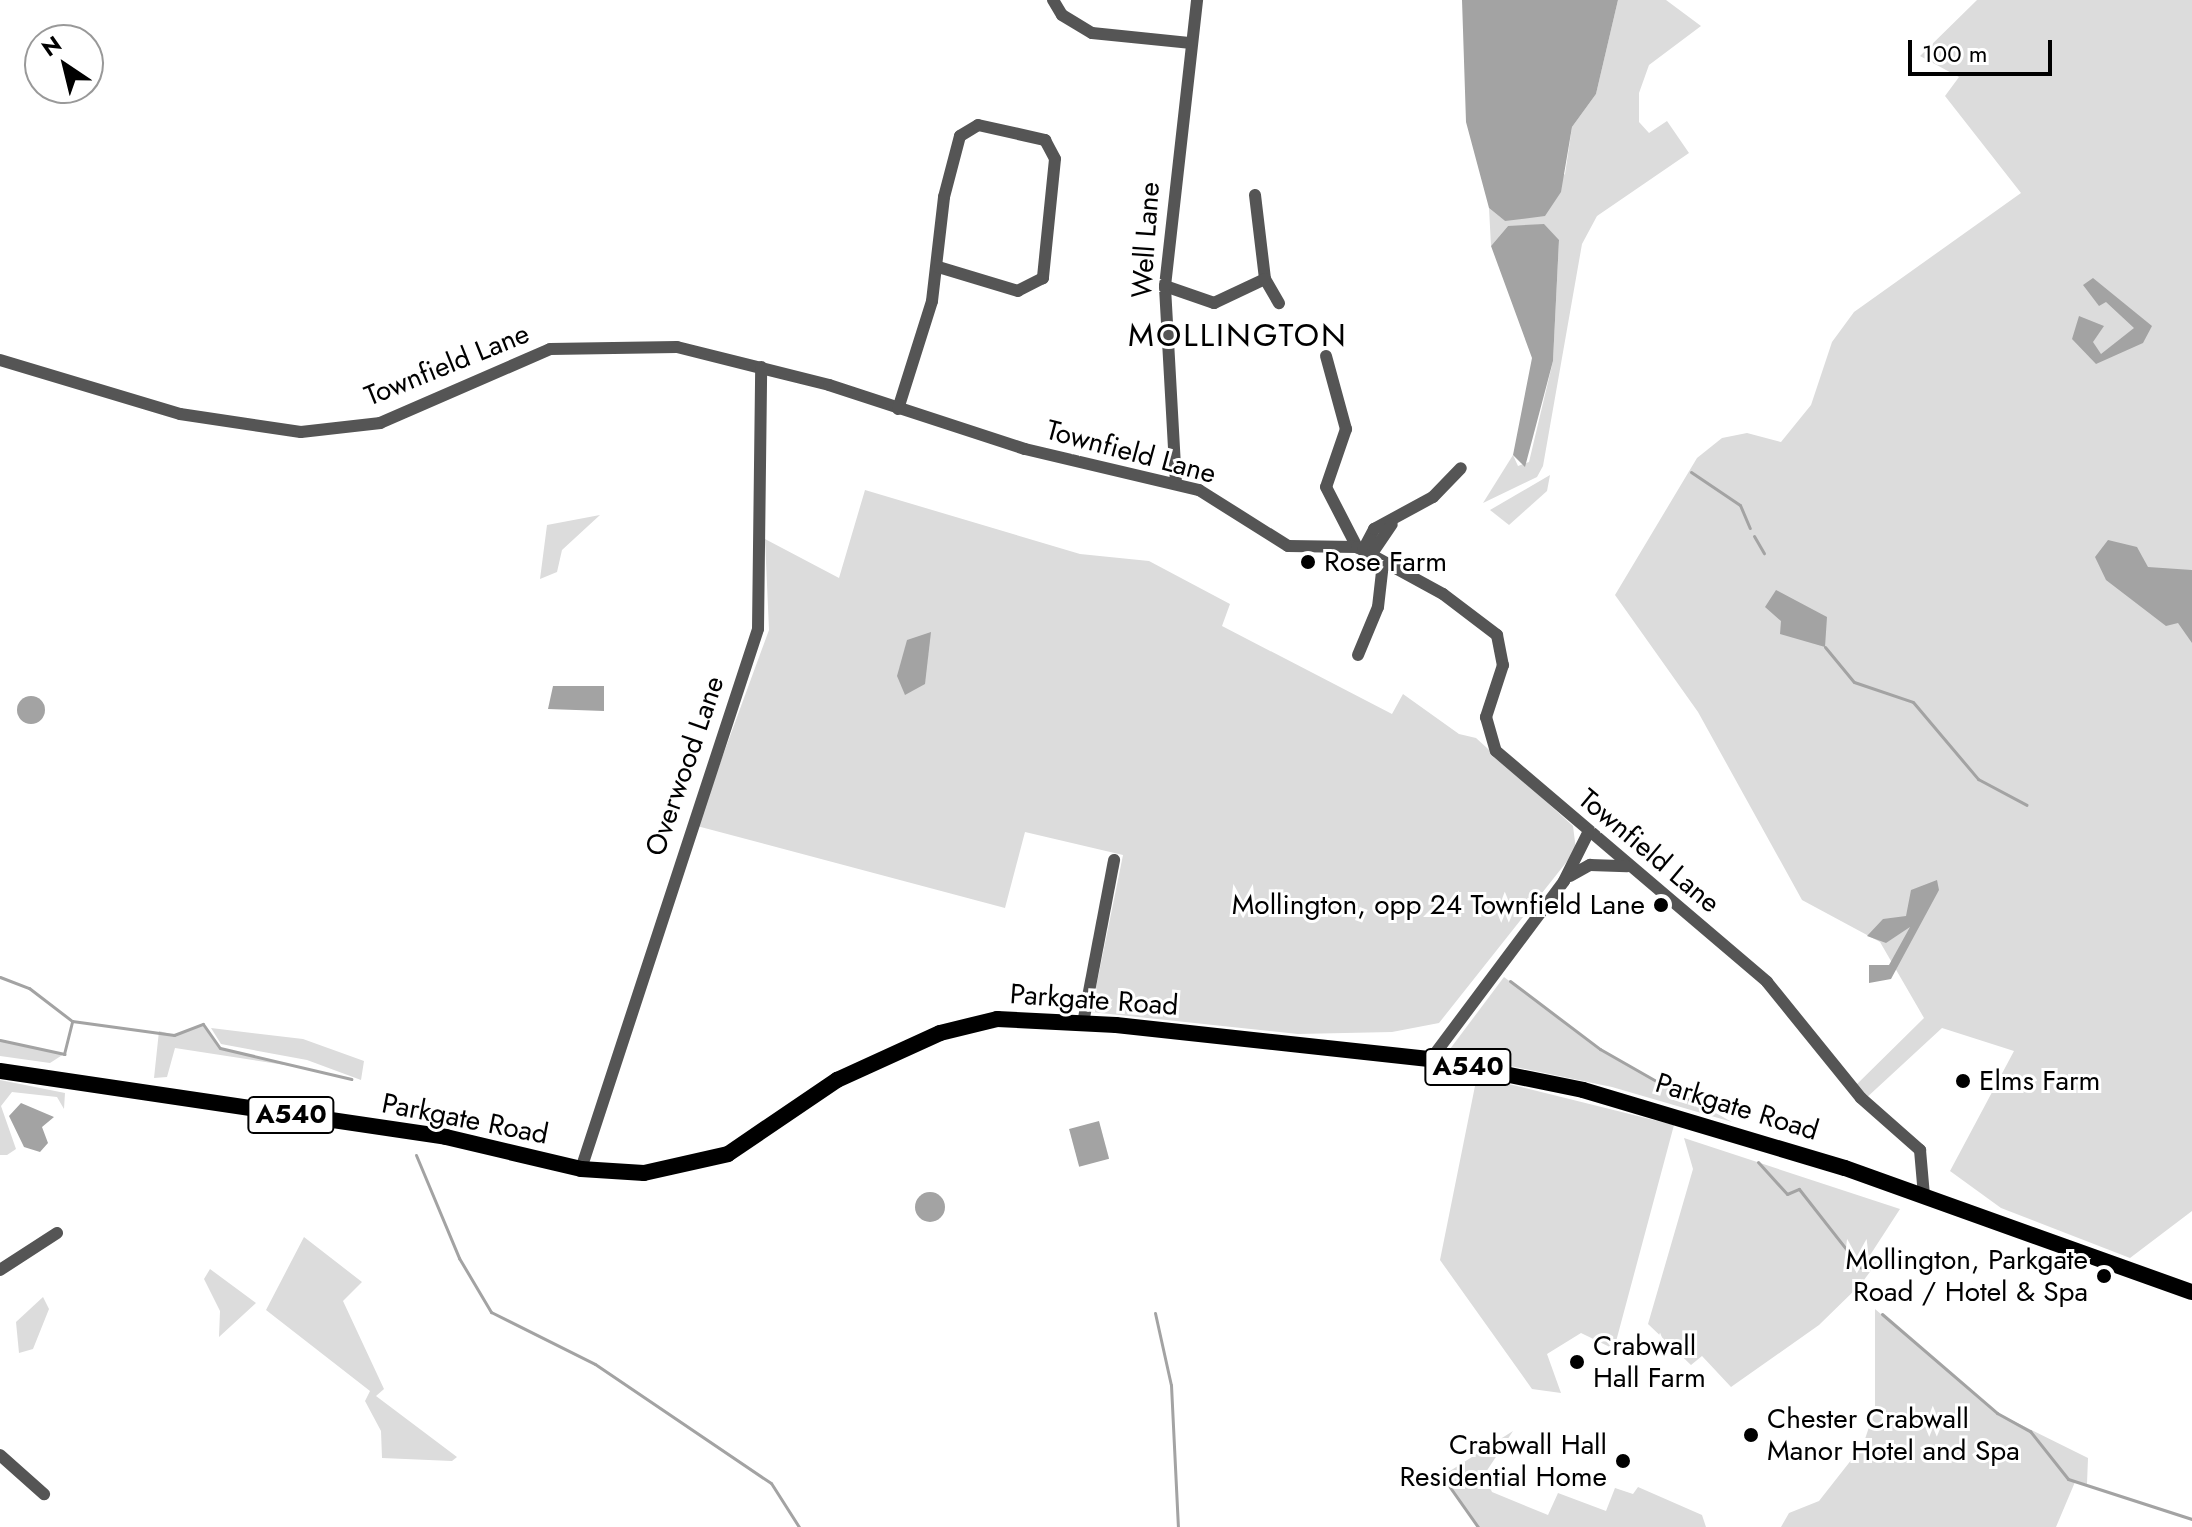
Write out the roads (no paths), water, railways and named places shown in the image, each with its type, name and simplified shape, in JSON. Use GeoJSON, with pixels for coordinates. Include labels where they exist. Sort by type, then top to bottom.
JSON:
{"type":"FeatureCollection","features":[{"type":"Feature","properties":{"kind":"main road","name":"Parkgate Road"},"geometry":{"type":"LineString","coordinates":[[0,1071],[446,1137],[581,1169],[644,1173],[728,1154],[837,1080],[971,1024],[1083,1023],[1431,1059],[1683,1115],[1924,1196],[2192,1292]]}},
{"type":"Feature","properties":{"kind":"street"},"geometry":{"type":"LineString","coordinates":[[1053,0],[1062,15],[1092,33],[1191,43]]}},
{"type":"Feature","properties":{"kind":"street","name":"Well Lane"},"geometry":{"type":"LineString","coordinates":[[1176,484],[1165,286],[1197,0]]}},
{"type":"Feature","properties":{"kind":"street"},"geometry":{"type":"LineString","coordinates":[[898,409],[938,267],[960,136],[978,125],[1045,140],[1055,159],[1043,278],[1018,291],[938,267]]}},
{"type":"Feature","properties":{"kind":"street"},"geometry":{"type":"LineString","coordinates":[[1255,195],[1265,279],[1279,303]]}},
{"type":"Feature","properties":{"kind":"street"},"geometry":{"type":"LineString","coordinates":[[1165,286],[1214,303],[1265,279]]}},
{"type":"Feature","properties":{"kind":"street","name":"Townfield Lane"},"geometry":{"type":"LineString","coordinates":[[0,360],[180,414],[301,432],[380,423],[550,349],[677,347],[761,367],[1025,449],[1176,484],[1242,512],[1288,546],[1363,551],[1443,594],[1497,635],[1503,665],[1489,703],[1488,737],[1588,833],[1767,982],[1861,1098],[1920,1150],[1924,1196]]}},
{"type":"Feature","properties":{"kind":"street"},"geometry":{"type":"LineString","coordinates":[[1326,356],[1346,429],[1326,487],[1363,551]]}},
{"type":"Feature","properties":{"kind":"street","name":"Overwood Lane"},"geometry":{"type":"LineString","coordinates":[[581,1169],[758,629],[761,367]]}},
{"type":"Feature","properties":{"kind":"street"},"geometry":{"type":"LineString","coordinates":[[1363,551],[1374,529],[1392,524],[1461,468]]}},
{"type":"Feature","properties":{"kind":"street"},"geometry":{"type":"LineString","coordinates":[[1358,655],[1378,607],[1383,563]]}},
{"type":"Feature","properties":{"kind":"street"},"geometry":{"type":"LineString","coordinates":[[1431,1059],[1564,881],[1588,833]]}},
{"type":"Feature","properties":{"kind":"street"},"geometry":{"type":"LineString","coordinates":[[1083,1023],[1114,860]]}},
{"type":"Feature","properties":{"kind":"street"},"geometry":{"type":"LineString","coordinates":[[1564,881],[1590,865],[1627,866]]}},
{"type":"Feature","properties":{"kind":"street"},"geometry":{"type":"LineString","coordinates":[[0,1270],[57,1233]]}},
{"type":"Feature","properties":{"kind":"street"},"geometry":{"type":"LineString","coordinates":[[0,1455],[44,1494]]}},
{"type":"Feature","properties":{"kind":"waterway"},"geometry":{"type":"LineString","coordinates":[[1691,472],[1740,505],[1750,528]]}},
{"type":"Feature","properties":{"kind":"waterway"},"geometry":{"type":"LineString","coordinates":[[1754,536],[1764,553]]}},
{"type":"Feature","properties":{"kind":"waterway"},"geometry":{"type":"LineString","coordinates":[[1825,647],[1854,682],[1913,702],[1978,779],[2027,805]]}},
{"type":"Feature","properties":{"kind":"waterway"},"geometry":{"type":"LineString","coordinates":[[0,977],[29,988],[72,1021],[174,1035],[203,1024],[220,1048],[351,1079]]}},
{"type":"Feature","properties":{"kind":"waterway"},"geometry":{"type":"LineString","coordinates":[[1510,981],[1600,1049],[1698,1105]]}},
{"type":"Feature","properties":{"kind":"waterway"},"geometry":{"type":"LineString","coordinates":[[0,1040],[64,1054],[72,1021]]}},
{"type":"Feature","properties":{"kind":"waterway"},"geometry":{"type":"LineString","coordinates":[[416,1155],[459,1258],[491,1312],[595,1364],[771,1483],[799,1527]]}},
{"type":"Feature","properties":{"kind":"waterway"},"geometry":{"type":"LineString","coordinates":[[1758,1162],[1787,1194],[1799,1189],[1861,1268]]}},
{"type":"Feature","properties":{"kind":"waterway"},"geometry":{"type":"LineString","coordinates":[[1155,1313],[1171,1385],[1178,1527]]}},
{"type":"Feature","properties":{"kind":"waterway"},"geometry":{"type":"LineString","coordinates":[[1882,1314],[1997,1413],[2030,1431],[2068,1479],[2192,1519]]}},
{"type":"Feature","properties":{"kind":"waterway"},"geometry":{"type":"LineString","coordinates":[[1442,1476],[1478,1527]]}},
{"type":"Feature","properties":{"kind":"place","name":"Rose Farm"},"geometry":{"type":"Point","coordinates":[1308,562]}},
{"type":"Feature","properties":{"kind":"place","name":"Mollington, opp 24 Townfield Lane"},"geometry":{"type":"Point","coordinates":[1661,905]}},
{"type":"Feature","properties":{"kind":"place","name":"Elms Farm"},"geometry":{"type":"Point","coordinates":[1963,1081]}},
{"type":"Feature","properties":{"kind":"place","name":"Mollington, Parkgate Road / Hotel & Spa"},"geometry":{"type":"Point","coordinates":[2104,1276]}},
{"type":"Feature","properties":{"kind":"place","name":"Crabwall Hall Farm"},"geometry":{"type":"Point","coordinates":[1577,1362]}},
{"type":"Feature","properties":{"kind":"place","name":"Chester Crabwall Manor Hotel and Spa"},"geometry":{"type":"Point","coordinates":[1751,1435]}},
{"type":"Feature","properties":{"kind":"place","name":"Crabwall Hall Residential Home"},"geometry":{"type":"Point","coordinates":[1623,1461]}},
{"type":"Feature","properties":{"kind":"district","name":"MOLLINGTON"},"geometry":{"type":"Point","coordinates":[1238,335]}}]}
